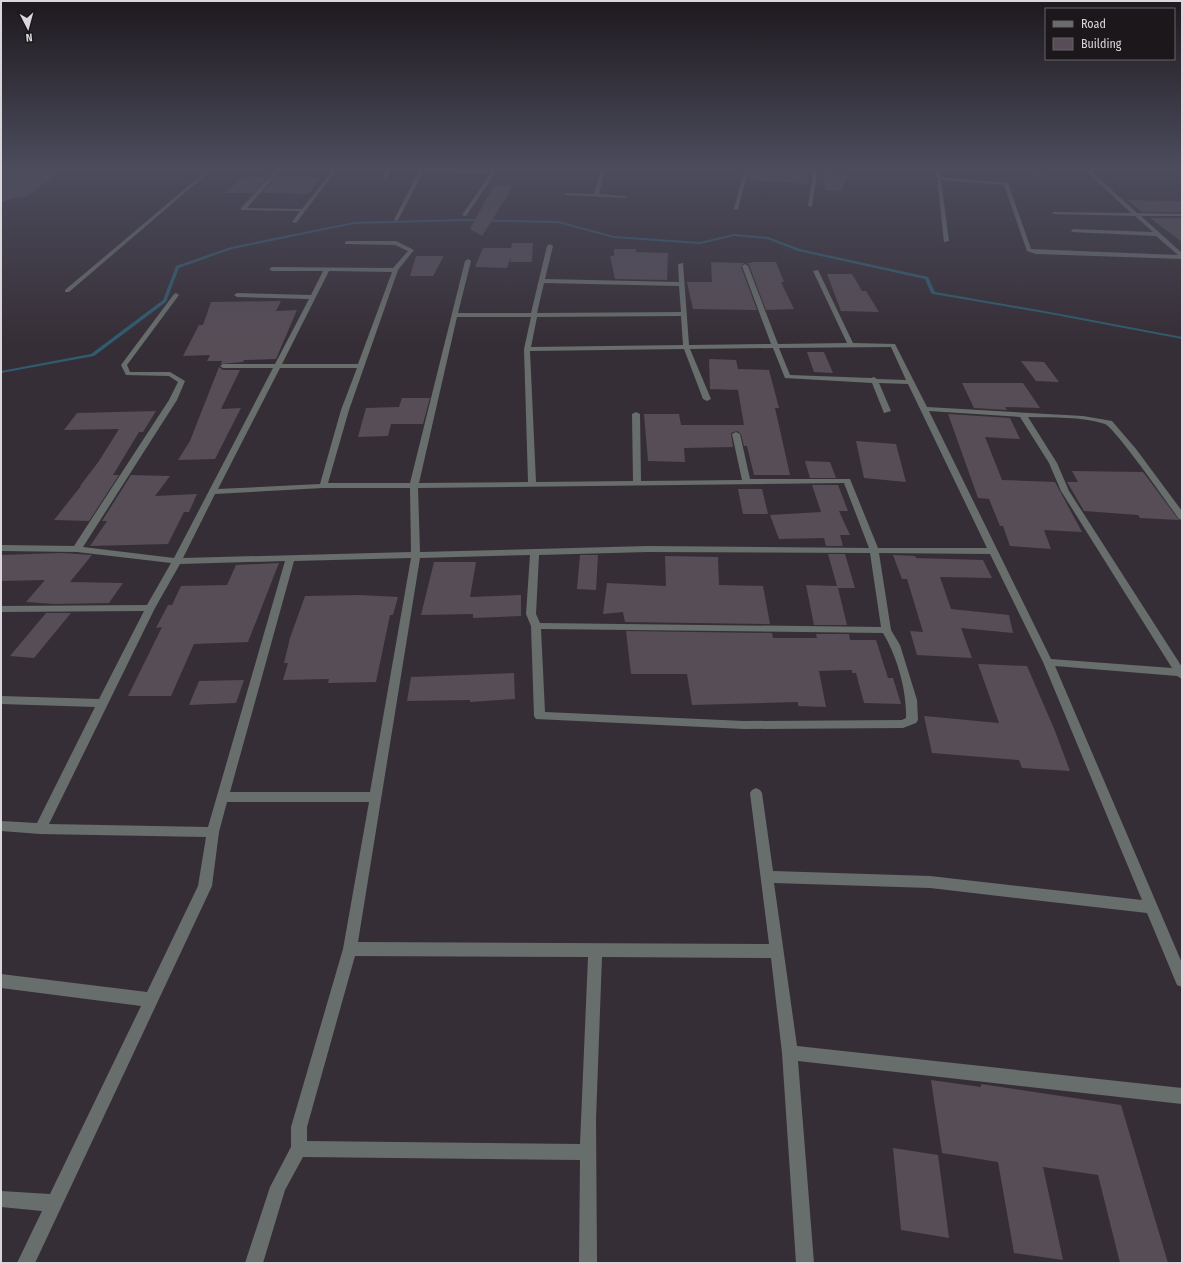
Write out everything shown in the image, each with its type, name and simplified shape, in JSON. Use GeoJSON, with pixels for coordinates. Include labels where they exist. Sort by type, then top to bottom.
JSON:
{"type":"FeatureCollection","features":[{"type":"Feature","properties":{"kind":"street"},"geometry":{"type":"LineString","coordinates":[[67,291],[144,226]]}},
{"type":"Feature","properties":{"kind":"street"},"geometry":{"type":"LineString","coordinates":[[944,226],[946,241]]}},
{"type":"Feature","properties":{"kind":"street"},"geometry":{"type":"LineString","coordinates":[[1021,226],[1029,250],[1036,252],[1182,257]]}},
{"type":"Feature","properties":{"kind":"street"},"geometry":{"type":"LineString","coordinates":[[1149,226],[1182,257]]}},
{"type":"Feature","properties":{"kind":"street"},"geometry":{"type":"LineString","coordinates":[[1073,231],[1157,234]]}},
{"type":"Feature","properties":{"kind":"street"},"geometry":{"type":"LineString","coordinates":[[323,486],[360,366],[395,270],[411,250],[396,243],[347,243]]}},
{"type":"Feature","properties":{"kind":"street"},"geometry":{"type":"LineString","coordinates":[[532,484],[527,349],[550,246]]}},
{"type":"Feature","properties":{"kind":"street"},"geometry":{"type":"LineString","coordinates":[[254,1263],[278,1187],[299,1149],[299,1127],[350,949],[416,556],[414,485],[468,261]]}},
{"type":"Feature","properties":{"kind":"street"},"geometry":{"type":"LineString","coordinates":[[681,264],[686,347],[707,399]]}},
{"type":"Feature","properties":{"kind":"street"},"geometry":{"type":"LineString","coordinates":[[745,266],[774,347],[787,377],[874,379],[911,382]]}},
{"type":"Feature","properties":{"kind":"street"},"geometry":{"type":"LineString","coordinates":[[272,269],[326,271],[395,270]]}},
{"type":"Feature","properties":{"kind":"street"},"geometry":{"type":"LineString","coordinates":[[40,829],[150,608],[177,561],[276,365],[326,271]]}},
{"type":"Feature","properties":{"kind":"street"},"geometry":{"type":"LineString","coordinates":[[816,271],[852,345]]}},
{"type":"Feature","properties":{"kind":"street"},"geometry":{"type":"LineString","coordinates":[[542,281],[682,284]]}},
{"type":"Feature","properties":{"kind":"street"},"geometry":{"type":"LineString","coordinates":[[77,549],[169,406],[182,381],[170,374],[128,374],[124,365],[176,295]]}},
{"type":"Feature","properties":{"kind":"street"},"geometry":{"type":"LineString","coordinates":[[237,295],[313,297]]}},
{"type":"Feature","properties":{"kind":"street"},"geometry":{"type":"LineString","coordinates":[[454,315],[684,314]]}},
{"type":"Feature","properties":{"kind":"street"},"geometry":{"type":"LineString","coordinates":[[527,349],[893,345],[1048,662],[1182,980]]}},
{"type":"Feature","properties":{"kind":"street"},"geometry":{"type":"LineString","coordinates":[[223,366],[360,366]]}},
{"type":"Feature","properties":{"kind":"street"},"geometry":{"type":"LineString","coordinates":[[874,379],[887,411]]}},
{"type":"Feature","properties":{"kind":"street"},"geometry":{"type":"LineString","coordinates":[[924,409],[1083,418],[1108,423],[1133,451],[1182,517]]}},
{"type":"Feature","properties":{"kind":"street"},"geometry":{"type":"LineString","coordinates":[[636,414],[637,483]]}},
{"type":"Feature","properties":{"kind":"street"},"geometry":{"type":"LineString","coordinates":[[1022,415],[1053,463],[1065,491],[1182,673]]}},
{"type":"Feature","properties":{"kind":"street"},"geometry":{"type":"LineString","coordinates":[[736,434],[747,482]]}},
{"type":"Feature","properties":{"kind":"street"},"geometry":{"type":"LineString","coordinates":[[212,492],[323,486],[847,481],[874,550],[886,630],[895,645],[912,700],[912,720],[903,724],[744,725],[540,716],[536,626],[531,614],[534,552]]}},
{"type":"Feature","properties":{"kind":"street"},"geometry":{"type":"LineString","coordinates":[[1,548],[77,549],[177,561],[648,549],[993,551]]}},
{"type":"Feature","properties":{"kind":"street"},"geometry":{"type":"LineString","coordinates":[[26,1263],[205,886],[213,832],[222,797],[290,558]]}},
{"type":"Feature","properties":{"kind":"street"},"geometry":{"type":"LineString","coordinates":[[1,609],[150,608]]}},
{"type":"Feature","properties":{"kind":"street"},"geometry":{"type":"LineString","coordinates":[[536,626],[886,630]]}},
{"type":"Feature","properties":{"kind":"street"},"geometry":{"type":"LineString","coordinates":[[1048,662],[1182,673]]}},
{"type":"Feature","properties":{"kind":"street"},"geometry":{"type":"LineString","coordinates":[[1,700],[103,703]]}},
{"type":"Feature","properties":{"kind":"street"},"geometry":{"type":"LineString","coordinates":[[756,793],[790,1053],[805,1263]]}},
{"type":"Feature","properties":{"kind":"street"},"geometry":{"type":"LineString","coordinates":[[222,797],[375,797]]}},
{"type":"Feature","properties":{"kind":"street"},"geometry":{"type":"LineString","coordinates":[[1,826],[40,829],[213,832]]}},
{"type":"Feature","properties":{"kind":"street"},"geometry":{"type":"LineString","coordinates":[[767,877],[930,882],[1151,907]]}},
{"type":"Feature","properties":{"kind":"street"},"geometry":{"type":"LineString","coordinates":[[350,949],[777,951]]}},
{"type":"Feature","properties":{"kind":"street"},"geometry":{"type":"LineString","coordinates":[[588,1263],[588,1152],[595,951]]}},
{"type":"Feature","properties":{"kind":"street"},"geometry":{"type":"LineString","coordinates":[[1,981],[151,1000]]}},
{"type":"Feature","properties":{"kind":"street"},"geometry":{"type":"LineString","coordinates":[[790,1053],[1182,1096]]}},
{"type":"Feature","properties":{"kind":"street"},"geometry":{"type":"LineString","coordinates":[[299,1149],[588,1152]]}},
{"type":"Feature","properties":{"kind":"street"},"geometry":{"type":"LineString","coordinates":[[1,1199],[54,1203]]}},
{"type":"Feature","properties":{"kind":"building"},"geometry":{"type":"Polygon","coordinates":[[[472,226],[488,226],[482,236],[470,229],[472,226]]]}},
{"type":"Feature","properties":{"kind":"building"},"geometry":{"type":"Polygon","coordinates":[[[1161,226],[1182,226],[1182,242],[1161,226]]]}},
{"type":"Feature","properties":{"kind":"building"},"geometry":{"type":"Polygon","coordinates":[[[512,243],[533,243],[532,262],[510,262],[511,256],[507,268],[475,267],[483,248],[511,248],[512,243]]]}},
{"type":"Feature","properties":{"kind":"building"},"geometry":{"type":"Polygon","coordinates":[[[614,249],[636,249],[636,252],[668,253],[667,280],[615,279],[610,256],[614,256],[614,249]]]}},
{"type":"Feature","properties":{"kind":"building"},"geometry":{"type":"Polygon","coordinates":[[[416,256],[444,256],[433,276],[410,276],[416,256]]]}},
{"type":"Feature","properties":{"kind":"building"},"geometry":{"type":"Polygon","coordinates":[[[711,262],[744,263],[741,267],[757,310],[693,309],[687,282],[712,282],[711,262]]]}},
{"type":"Feature","properties":{"kind":"building"},"geometry":{"type":"Polygon","coordinates":[[[751,262],[776,262],[784,282],[781,282],[794,309],[766,310],[747,263],[752,263],[751,262]]]}},
{"type":"Feature","properties":{"kind":"building"},"geometry":{"type":"Polygon","coordinates":[[[827,274],[852,274],[862,291],[866,291],[879,312],[841,311],[827,274]]]}},
{"type":"Feature","properties":{"kind":"building"},"geometry":{"type":"Polygon","coordinates":[[[281,301],[276,311],[297,310],[276,359],[244,360],[243,362],[221,364],[222,361],[207,361],[210,355],[183,356],[199,325],[203,325],[211,302],[281,301]]]}},
{"type":"Feature","properties":{"kind":"building"},"geometry":{"type":"Polygon","coordinates":[[[807,352],[824,352],[833,373],[814,372],[807,352]]]}},
{"type":"Feature","properties":{"kind":"building"},"geometry":{"type":"Polygon","coordinates":[[[709,359],[736,360],[738,369],[769,370],[779,408],[775,408],[790,475],[754,475],[747,446],[744,446],[741,434],[737,431],[731,433],[733,447],[684,448],[685,462],[648,461],[644,414],[679,414],[681,425],[744,425],[738,390],[710,389],[709,359]]]}},
{"type":"Feature","properties":{"kind":"building"},"geometry":{"type":"Polygon","coordinates":[[[1021,361],[1044,362],[1059,382],[1036,381],[1021,361]]]}},
{"type":"Feature","properties":{"kind":"building"},"geometry":{"type":"Polygon","coordinates":[[[219,367],[223,370],[240,370],[221,409],[241,408],[215,459],[178,460],[190,441],[219,367]]]}},
{"type":"Feature","properties":{"kind":"building"},"geometry":{"type":"Polygon","coordinates":[[[962,383],[1023,383],[1040,408],[1005,407],[1007,410],[974,408],[962,383]]]}},
{"type":"Feature","properties":{"kind":"building"},"geometry":{"type":"Polygon","coordinates":[[[402,398],[430,398],[423,424],[391,424],[388,436],[358,437],[366,408],[399,407],[402,398]]]}},
{"type":"Feature","properties":{"kind":"building"},"geometry":{"type":"Polygon","coordinates":[[[156,411],[143,432],[139,432],[113,475],[119,475],[89,521],[54,520],[99,461],[119,429],[64,430],[77,413],[156,411]]]}},
{"type":"Feature","properties":{"kind":"building"},"geometry":{"type":"Polygon","coordinates":[[[948,414],[1010,418],[1020,439],[985,437],[1002,480],[1055,482],[1082,532],[1044,530],[1051,549],[1010,546],[1003,526],[1000,526],[989,499],[978,498],[948,414]]]}},
{"type":"Feature","properties":{"kind":"building"},"geometry":{"type":"Polygon","coordinates":[[[856,441],[896,444],[906,482],[864,478],[856,441]]]}},
{"type":"Feature","properties":{"kind":"building"},"geometry":{"type":"Polygon","coordinates":[[[805,461],[830,462],[836,478],[810,478],[805,461]]]}},
{"type":"Feature","properties":{"kind":"building"},"geometry":{"type":"Polygon","coordinates":[[[1072,471],[1143,472],[1179,520],[1140,518],[1138,515],[1084,511],[1067,482],[1078,482],[1072,471]]]}},
{"type":"Feature","properties":{"kind":"building"},"geometry":{"type":"Polygon","coordinates":[[[131,475],[170,476],[155,496],[197,494],[189,512],[184,512],[168,544],[90,546],[107,521],[102,521],[131,475]]]}},
{"type":"Feature","properties":{"kind":"building"},"geometry":{"type":"Polygon","coordinates":[[[812,485],[838,485],[848,511],[839,511],[850,535],[840,535],[843,546],[826,546],[824,538],[779,539],[770,515],[821,512],[812,485]]]}},
{"type":"Feature","properties":{"kind":"building"},"geometry":{"type":"Polygon","coordinates":[[[738,489],[762,489],[768,514],[743,514],[738,489]]]}},
{"type":"Feature","properties":{"kind":"building"},"geometry":{"type":"Polygon","coordinates":[[[62,553],[92,555],[70,582],[123,583],[109,603],[54,604],[26,602],[45,580],[1,581],[1,555],[62,553]]]}},
{"type":"Feature","properties":{"kind":"building"},"geometry":{"type":"Polygon","coordinates":[[[828,554],[845,554],[855,588],[838,588],[847,625],[814,625],[806,585],[837,586],[828,554]]]}},
{"type":"Feature","properties":{"kind":"building"},"geometry":{"type":"Polygon","coordinates":[[[580,555],[598,555],[596,590],[577,589],[580,555]]]}},
{"type":"Feature","properties":{"kind":"building"},"geometry":{"type":"Polygon","coordinates":[[[893,555],[915,556],[916,558],[983,560],[992,578],[940,577],[951,609],[1009,615],[1013,633],[961,628],[972,658],[917,655],[910,631],[923,632],[907,579],[902,579],[893,555]]]}},
{"type":"Feature","properties":{"kind":"building"},"geometry":{"type":"Polygon","coordinates":[[[665,556],[718,557],[719,585],[763,586],[770,624],[625,622],[623,612],[603,614],[607,583],[666,586],[665,556]]]}},
{"type":"Feature","properties":{"kind":"building"},"geometry":{"type":"Polygon","coordinates":[[[434,562],[476,562],[470,597],[521,595],[521,616],[473,618],[473,614],[421,615],[434,562]]]}},
{"type":"Feature","properties":{"kind":"building"},"geometry":{"type":"Polygon","coordinates":[[[279,563],[248,642],[194,644],[171,696],[128,696],[162,627],[156,628],[168,605],[172,605],[181,586],[227,585],[236,565],[279,563]]]}},
{"type":"Feature","properties":{"kind":"building"},"geometry":{"type":"Polygon","coordinates":[[[360,595],[398,597],[393,615],[390,615],[376,682],[328,683],[329,679],[283,680],[288,663],[284,663],[290,638],[305,596],[360,595]]]}},
{"type":"Feature","properties":{"kind":"building"},"geometry":{"type":"Polygon","coordinates":[[[46,613],[71,613],[34,658],[10,656],[46,613]]]}},
{"type":"Feature","properties":{"kind":"building"},"geometry":{"type":"Polygon","coordinates":[[[626,631],[772,633],[773,638],[817,638],[816,634],[849,634],[850,640],[876,640],[888,678],[893,678],[901,704],[864,703],[856,673],[852,673],[852,670],[819,671],[826,707],[798,706],[798,702],[692,705],[687,674],[631,674],[626,631]]]}},
{"type":"Feature","properties":{"kind":"building"},"geometry":{"type":"Polygon","coordinates":[[[978,664],[1027,666],[1055,731],[1070,771],[1022,768],[1019,760],[932,753],[924,716],[999,723],[978,664]]]}},
{"type":"Feature","properties":{"kind":"building"},"geometry":{"type":"Polygon","coordinates":[[[514,673],[515,699],[470,702],[470,700],[407,701],[411,677],[514,673]]]}},
{"type":"Feature","properties":{"kind":"building"},"geometry":{"type":"Polygon","coordinates":[[[244,680],[236,703],[189,705],[199,681],[244,680]]]}},
{"type":"Feature","properties":{"kind":"building"},"geometry":{"type":"Polygon","coordinates":[[[931,1080],[981,1087],[981,1084],[1121,1105],[1168,1263],[1120,1263],[1098,1175],[1043,1167],[1063,1260],[1014,1253],[998,1162],[942,1153],[931,1080]]]}},
{"type":"Feature","properties":{"kind":"building"},"geometry":{"type":"Polygon","coordinates":[[[893,1148],[938,1155],[949,1238],[901,1230],[893,1148]]]}},
{"type":"Feature","properties":{"kind":"waterway"},"geometry":{"type":"LineString","coordinates":[[1,372],[92,355],[165,301],[177,267],[231,248],[339,226]]}},
{"type":"Feature","properties":{"kind":"waterway"},"geometry":{"type":"LineString","coordinates":[[573,226],[614,237],[700,243],[734,235],[768,238],[799,250],[927,278],[933,293],[1182,338]]}}]}
